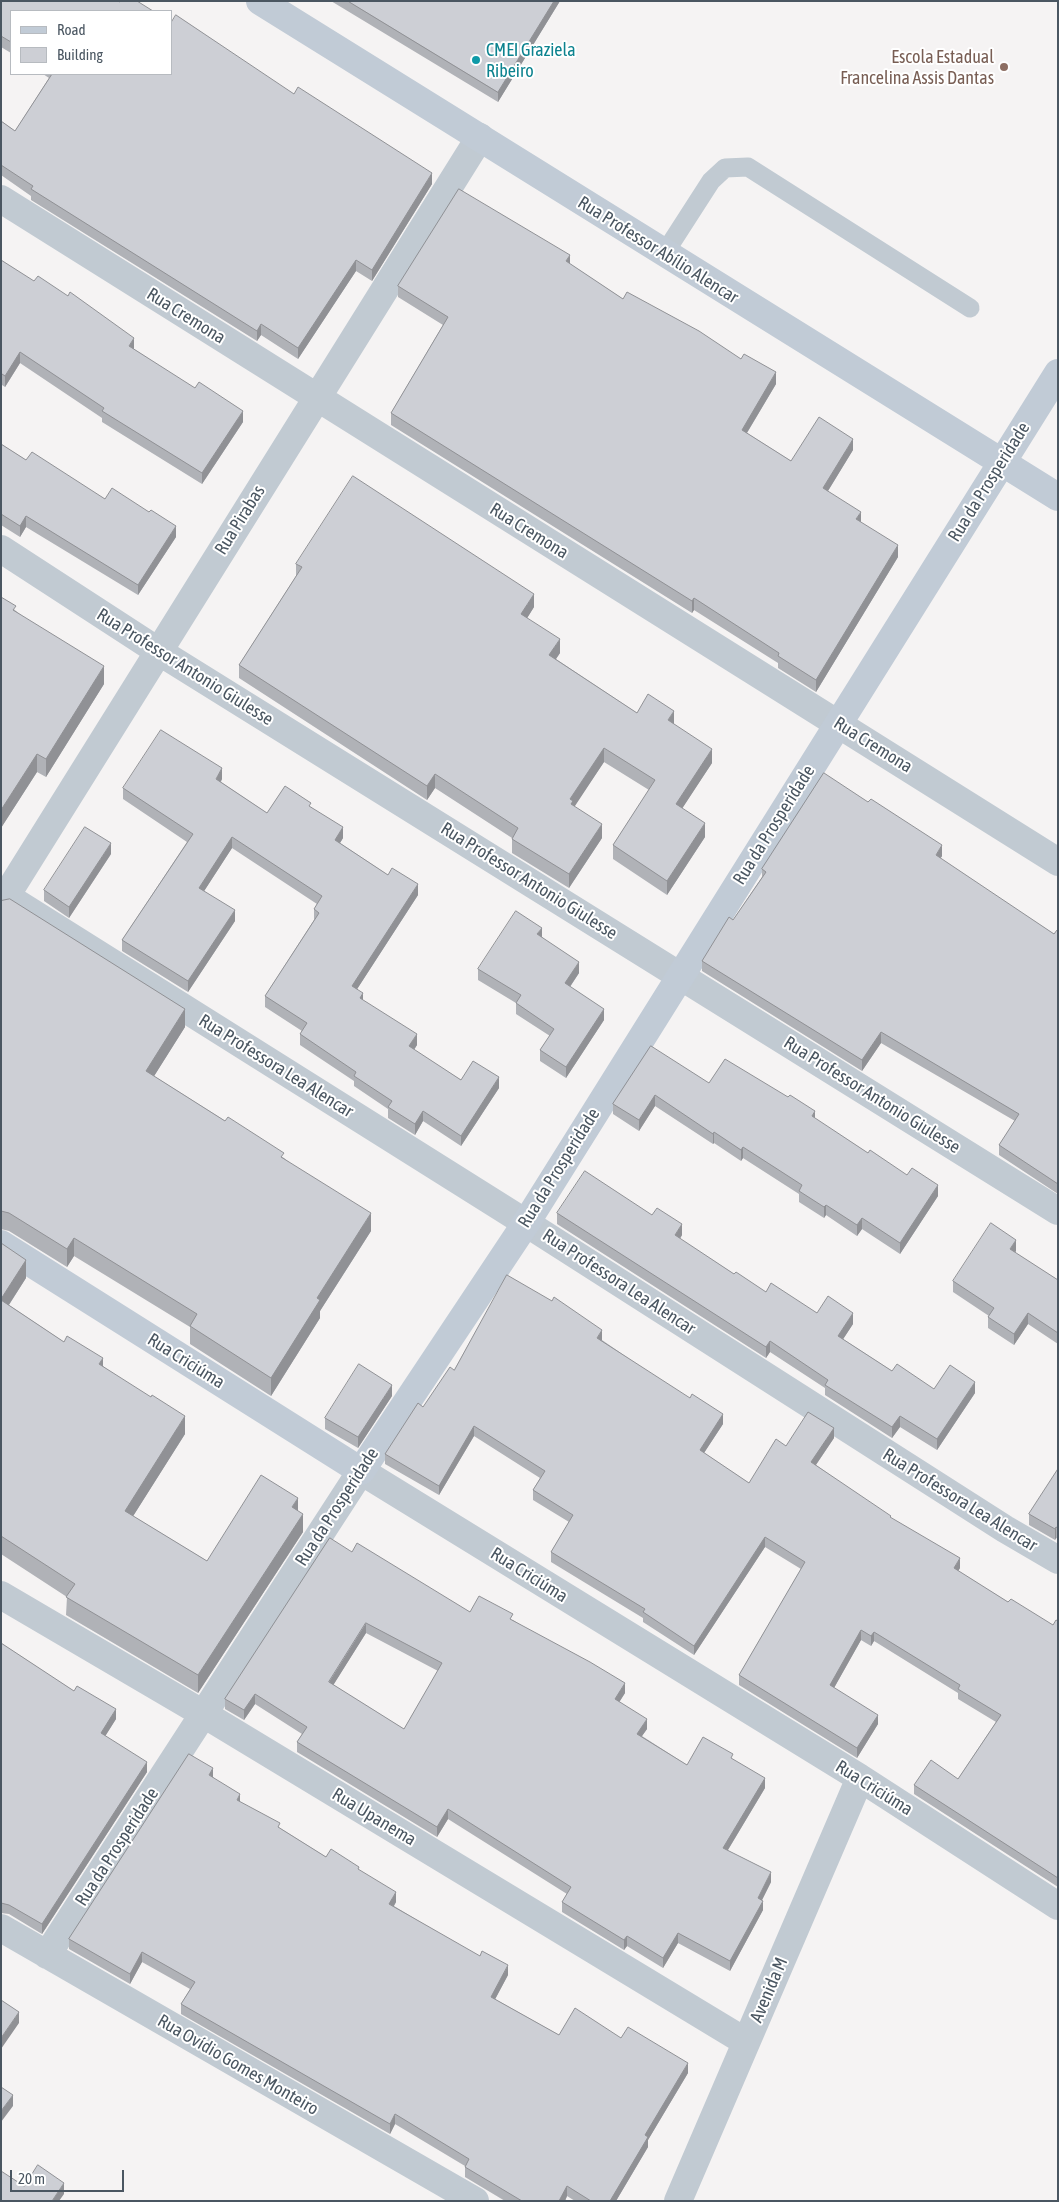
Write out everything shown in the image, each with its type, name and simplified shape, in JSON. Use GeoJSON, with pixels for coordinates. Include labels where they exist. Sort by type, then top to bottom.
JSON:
{"type":"FeatureCollection","features":[{"type":"Feature","properties":{"kind":"street","name":"Rua Professor Abílio Alencar"},"geometry":{"type":"LineString","coordinates":[[260,1],[480,137],[664,254],[1058,497]]}},
{"type":"Feature","properties":{"kind":"street","name":"Rua Pirabas"},"geometry":{"type":"LineString","coordinates":[[3,898],[480,137]]}},
{"type":"Feature","properties":{"kind":"street","name":"Rua Cremona"},"geometry":{"type":"LineString","coordinates":[[1,199],[1058,862]]}},
{"type":"Feature","properties":{"kind":"street","name":"Rua da Prosperidade"},"geometry":{"type":"LineString","coordinates":[[48,1955],[202,1713],[360,1471],[526,1223],[679,975],[1058,373]]}},
{"type":"Feature","properties":{"kind":"street","name":"Rua Professor Antonio Giulesse"},"geometry":{"type":"LineString","coordinates":[[1,549],[158,651],[1058,1211]]}},
{"type":"Feature","properties":{"kind":"street","name":"Rua Professora Lea Alencar"},"geometry":{"type":"LineString","coordinates":[[3,898],[526,1223],[1005,1529],[1058,1560]]}},
{"type":"Feature","properties":{"kind":"street","name":"Rua Criciúma"},"geometry":{"type":"LineString","coordinates":[[1,1244],[360,1471],[860,1778],[1058,1906]]}},
{"type":"Feature","properties":{"kind":"street","name":"Rua Upanema"},"geometry":{"type":"LineString","coordinates":[[1,1595],[202,1713],[746,2042]]}},
{"type":"Feature","properties":{"kind":"street","name":"Avenida M"},"geometry":{"type":"LineString","coordinates":[[678,2201],[860,1778]]}},
{"type":"Feature","properties":{"kind":"street","name":"Rua Ovídio Gomes Monteiro"},"geometry":{"type":"LineString","coordinates":[[1,1928],[476,2201]]}},
{"type":"Feature","properties":{"kind":"lane"},"geometry":{"type":"LineString","coordinates":[[664,254],[711,181],[725,168],[748,166],[970,308]]}},
{"type":"Feature","properties":{"kind":"building"},"geometry":{"type":"Polygon","coordinates":[[[1,1],[137,1],[151,10],[10,10],[10,41],[1,36],[1,1]]]}},
{"type":"Feature","properties":{"kind":"building","name":"CMEI Graziela Ribeiro"},"geometry":{"type":"Polygon","coordinates":[[[348,1],[554,1],[498,92],[348,1]]]}},
{"type":"Feature","properties":{"kind":"building"},"geometry":{"type":"Polygon","coordinates":[[[176,15],[294,94],[298,87],[432,173],[372,270],[356,260],[298,348],[261,324],[257,331],[31,189],[33,186],[1,165],[1,121],[15,131],[51,75],[172,75],[172,21],[176,15]]]}},
{"type":"Feature","properties":{"kind":"building"},"geometry":{"type":"Polygon","coordinates":[[[459,189],[570,255],[566,261],[623,299],[627,292],[699,331],[741,359],[744,354],[776,372],[742,430],[791,461],[819,417],[853,439],[823,488],[861,512],[856,519],[898,545],[816,680],[778,656],[779,653],[694,598],[692,601],[391,413],[448,317],[398,286],[459,189]]]}},
{"type":"Feature","properties":{"kind":"building"},"geometry":{"type":"Polygon","coordinates":[[[1,260],[34,281],[38,276],[68,296],[70,292],[134,338],[129,346],[195,388],[199,382],[243,411],[202,473],[102,411],[104,408],[20,352],[5,376],[2,374],[1,376],[1,260]]]}},
{"type":"Feature","properties":{"kind":"building"},"geometry":{"type":"Polygon","coordinates":[[[1,444],[26,460],[32,452],[105,499],[112,488],[149,512],[151,510],[176,526],[138,585],[26,516],[20,526],[1,514],[1,444]]]}},
{"type":"Feature","properties":{"kind":"building"},"geometry":{"type":"Polygon","coordinates":[[[353,476],[534,594],[521,614],[560,639],[549,655],[637,713],[648,694],[674,711],[668,720],[712,749],[676,804],[705,823],[667,881],[613,845],[655,780],[604,748],[570,799],[573,801],[571,804],[602,824],[569,874],[512,839],[518,828],[435,774],[427,786],[239,665],[302,567],[296,564],[353,476]]]}},
{"type":"Feature","properties":{"kind":"building"},"geometry":{"type":"Polygon","coordinates":[[[1,597],[16,606],[13,610],[104,666],[46,759],[37,754],[1,810],[1,597]]]}},
{"type":"Feature","properties":{"kind":"building"},"geometry":{"type":"Polygon","coordinates":[[[161,730],[222,768],[216,779],[267,813],[285,786],[311,803],[309,806],[343,827],[335,840],[388,875],[392,868],[418,884],[352,986],[363,993],[360,998],[417,1034],[409,1046],[461,1080],[473,1061],[499,1077],[461,1136],[423,1111],[415,1124],[388,1107],[392,1101],[354,1076],[356,1072],[300,1034],[307,1023],[265,996],[319,913],[314,909],[322,896],[232,837],[199,888],[235,910],[188,981],[122,940],[193,834],[123,788],[161,730]]]}},
{"type":"Feature","properties":{"kind":"building"},"geometry":{"type":"Polygon","coordinates":[[[824,773],[868,802],[871,799],[942,845],[936,855],[1054,934],[1058,930],[1058,1184],[999,1145],[1019,1114],[881,1032],[862,1060],[702,961],[729,917],[733,920],[766,872],[762,869],[824,773]]]}},
{"type":"Feature","properties":{"kind":"building"},"geometry":{"type":"Polygon","coordinates":[[[85,827],[111,843],[69,907],[44,890],[85,827]]]}},
{"type":"Feature","properties":{"kind":"building"},"geometry":{"type":"Polygon","coordinates":[[[10,899],[185,1009],[146,1071],[225,1121],[228,1117],[284,1153],[281,1157],[371,1213],[317,1298],[320,1300],[271,1378],[190,1326],[197,1314],[74,1238],[67,1249],[9,1213],[1,1211],[1,901],[10,899]]]}},
{"type":"Feature","properties":{"kind":"building"},"geometry":{"type":"Polygon","coordinates":[[[516,911],[542,928],[537,934],[579,962],[565,983],[604,1009],[566,1067],[540,1050],[554,1029],[516,1003],[521,995],[478,969],[516,911]]]}},
{"type":"Feature","properties":{"kind":"building"},"geometry":{"type":"Polygon","coordinates":[[[651,1046],[709,1083],[725,1059],[815,1111],[812,1116],[868,1153],[870,1150],[907,1175],[912,1168],[938,1185],[900,1243],[862,1218],[857,1225],[826,1205],[824,1207],[799,1191],[802,1185],[743,1147],[741,1150],[714,1132],[713,1134],[655,1095],[639,1120],[613,1104],[651,1046]]]}},
{"type":"Feature","properties":{"kind":"building"},"geometry":{"type":"Polygon","coordinates":[[[585,1171],[652,1215],[657,1208],[682,1224],[675,1235],[734,1274],[736,1272],[766,1292],[771,1283],[817,1313],[828,1296],[853,1313],[838,1336],[892,1371],[897,1364],[934,1389],[950,1365],[975,1382],[937,1439],[900,1416],[892,1427],[825,1385],[828,1380],[770,1341],[766,1347],[557,1213],[585,1171]]]}},
{"type":"Feature","properties":{"kind":"building"},"geometry":{"type":"Polygon","coordinates":[[[991,1223],[1016,1240],[1010,1249],[1058,1280],[1058,1333],[1028,1313],[1014,1334],[988,1317],[994,1308],[953,1281],[991,1223]]]}},
{"type":"Feature","properties":{"kind":"building"},"geometry":{"type":"Polygon","coordinates":[[[1,1243],[26,1260],[1,1299],[1,1243]]]}},
{"type":"Feature","properties":{"kind":"building"},"geometry":{"type":"Polygon","coordinates":[[[507,1275],[552,1301],[554,1297],[602,1330],[597,1338],[690,1398],[692,1394],[723,1414],[700,1450],[749,1483],[776,1439],[786,1446],[808,1412],[834,1428],[811,1462],[890,1517],[960,1558],[954,1568],[1008,1602],[1011,1599],[1053,1625],[1056,1620],[1058,1621],[1058,1878],[914,1785],[931,1760],[958,1779],[1001,1715],[958,1689],[960,1685],[874,1632],[871,1636],[861,1630],[830,1685],[878,1715],[857,1748],[739,1675],[805,1562],[765,1537],[694,1646],[643,1612],[645,1609],[551,1552],[573,1515],[533,1490],[545,1471],[474,1426],[439,1486],[385,1454],[418,1403],[423,1407],[450,1367],[454,1370],[507,1275]]]}},
{"type":"Feature","properties":{"kind":"building"},"geometry":{"type":"Polygon","coordinates":[[[1,1300],[64,1342],[67,1336],[103,1358],[99,1364],[185,1416],[125,1511],[207,1561],[261,1475],[298,1498],[292,1507],[303,1514],[198,1675],[66,1597],[75,1584],[1,1536],[1,1300]]]}},
{"type":"Feature","properties":{"kind":"building"},"geometry":{"type":"Polygon","coordinates":[[[359,1364],[392,1385],[358,1437],[325,1418],[359,1364]]]}},
{"type":"Feature","properties":{"kind":"building"},"geometry":{"type":"Polygon","coordinates":[[[1058,1469],[1058,1528],[1056,1527],[1055,1529],[1029,1514],[1058,1469]]]}},
{"type":"Feature","properties":{"kind":"building"},"geometry":{"type":"Polygon","coordinates":[[[330,1538],[352,1552],[357,1543],[470,1612],[479,1596],[513,1614],[510,1619],[625,1683],[615,1699],[647,1719],[637,1734],[687,1765],[703,1737],[733,1754],[731,1758],[765,1778],[723,1848],[771,1872],[758,1898],[763,1901],[730,1961],[678,1933],[663,1958],[627,1936],[624,1940],[562,1902],[571,1887],[448,1809],[437,1827],[297,1742],[307,1727],[255,1694],[244,1710],[225,1699],[330,1538]],[[366,1623],[329,1682],[404,1729],[442,1663],[366,1623]]]}},
{"type":"Feature","properties":{"kind":"building"},"geometry":{"type":"Polygon","coordinates":[[[1,1643],[74,1691],[77,1686],[116,1709],[101,1733],[147,1762],[42,1924],[9,1905],[1,1903],[1,1643]]]}},
{"type":"Feature","properties":{"kind":"building"},"geometry":{"type":"Polygon","coordinates":[[[189,1754],[213,1768],[209,1775],[240,1794],[237,1800],[280,1823],[278,1827],[326,1857],[331,1849],[359,1867],[358,1869],[396,1892],[389,1904],[480,1956],[482,1951],[508,1965],[491,1997],[559,2035],[575,2008],[621,2038],[628,2027],[688,2063],[645,2135],[648,2137],[610,2201],[591,2201],[567,2186],[559,2201],[522,2201],[465,2167],[469,2159],[395,2114],[390,2124],[181,2004],[195,1982],[142,1952],[130,1974],[69,1939],[189,1754]]]}},
{"type":"Feature","properties":{"kind":"building"},"geometry":{"type":"Polygon","coordinates":[[[1,2000],[19,2012],[1,2038],[1,2000]]]}},
{"type":"Feature","properties":{"kind":"building"},"geometry":{"type":"Polygon","coordinates":[[[1,2087],[13,2095],[1,2111],[1,2087]]]}},
{"type":"Feature","properties":{"kind":"building"},"geometry":{"type":"Polygon","coordinates":[[[38,2165],[64,2183],[52,2201],[1,2201],[1,2171],[24,2186],[38,2165]]]}},
{"type":"Feature","properties":{"kind":"place","name":"CMEI Graziela Ribeiro"},"geometry":{"type":"Point","coordinates":[476,60]}},
{"type":"Feature","properties":{"kind":"place","name":"Escola Estadual Francelina Assis Dantas"},"geometry":{"type":"Point","coordinates":[1004,67]}}]}
